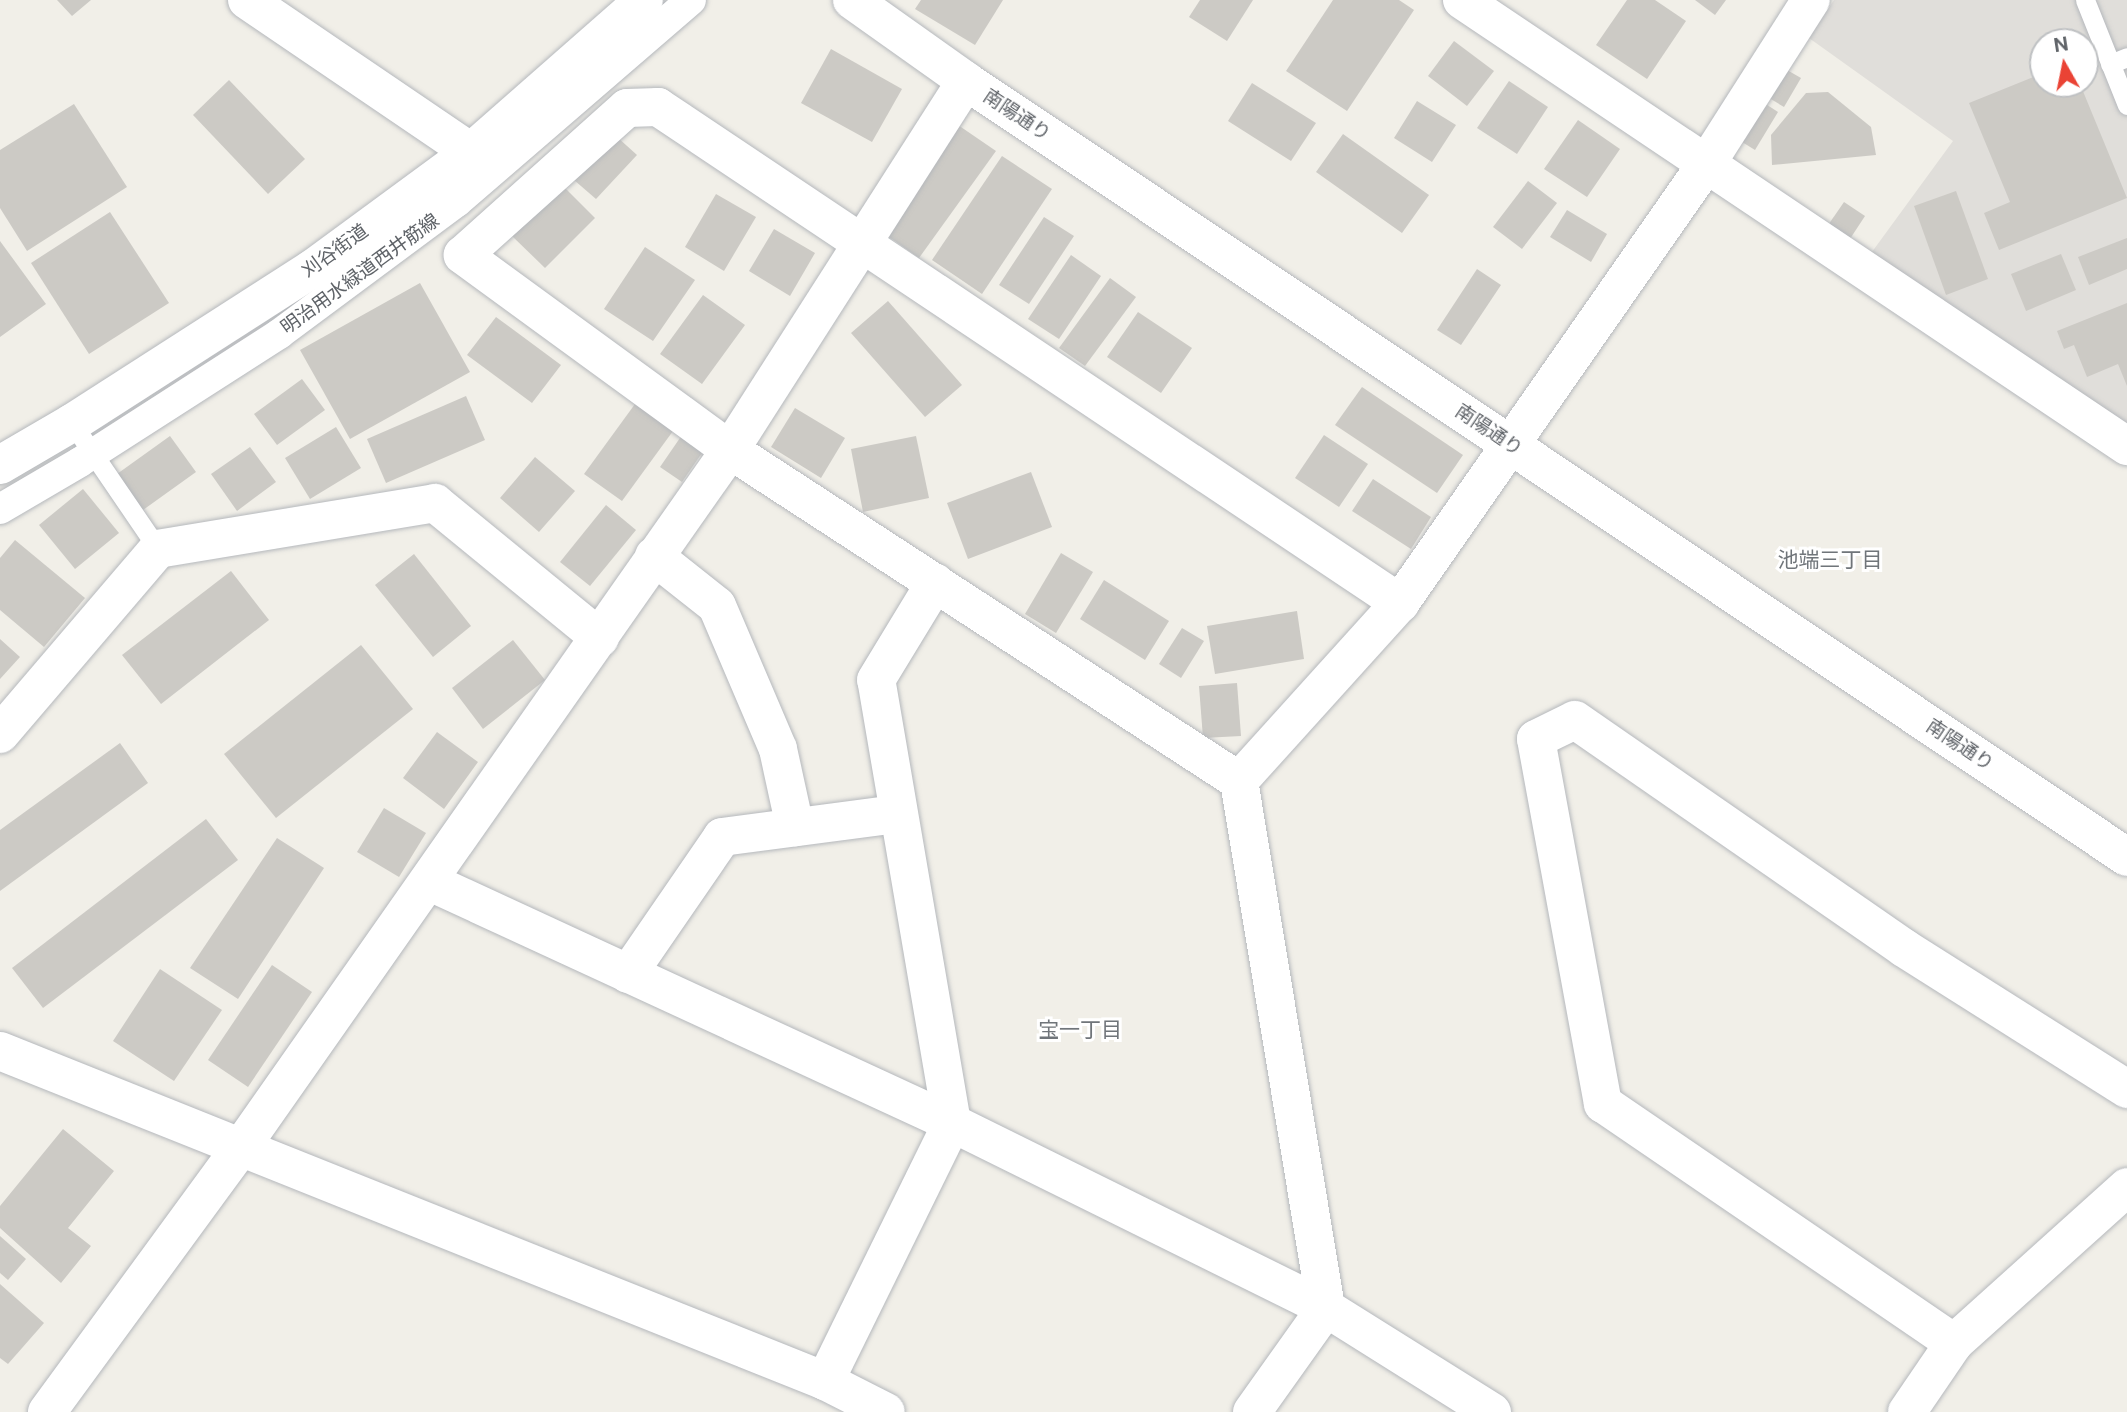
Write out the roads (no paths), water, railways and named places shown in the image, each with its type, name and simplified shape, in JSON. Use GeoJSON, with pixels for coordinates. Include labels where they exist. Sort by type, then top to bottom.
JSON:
{"type":"FeatureCollection","features":[{"type":"Feature","properties":{"kind":"street"},"geometry":{"type":"LineString","coordinates":[[247,0],[471,152]]}},
{"type":"Feature","properties":{"kind":"street","name":"刈谷街道"},"geometry":{"type":"LineString","coordinates":[[0,465],[83,438],[471,152],[644,0]]}},
{"type":"Feature","properties":{"kind":"street","name":"明治用水緑道西井筋線"},"geometry":{"type":"LineString","coordinates":[[0,509],[83,438],[279,334],[457,202],[691,0]]}},
{"type":"Feature","properties":{"kind":"street","name":"南陽通り"},"geometry":{"type":"LineString","coordinates":[[852,0],[966,80],[2127,857]]}},
{"type":"Feature","properties":{"kind":"street"},"geometry":{"type":"LineString","coordinates":[[1462,0],[2127,446]]}},
{"type":"Feature","properties":{"kind":"street"},"geometry":{"type":"LineString","coordinates":[[1239,781],[1400,603],[1707,163],[1811,0]]}},
{"type":"Feature","properties":{"kind":"street"},"geometry":{"type":"LineString","coordinates":[[47,1412],[242,1146],[430,882],[730,450],[966,80]]}},
{"type":"Feature","properties":{"kind":"street"},"geometry":{"type":"LineString","coordinates":[[1252,1412],[1326,1308],[1239,781],[730,450],[463,255],[627,108],[658,107],[1400,603]]}},
{"type":"Feature","properties":{"kind":"street"},"geometry":{"type":"LineString","coordinates":[[0,734],[158,548],[435,503],[600,638]]}},
{"type":"Feature","properties":{"kind":"street"},"geometry":{"type":"LineString","coordinates":[[654,556],[717,606],[778,750],[795,827]]}},
{"type":"Feature","properties":{"kind":"street"},"geometry":{"type":"LineString","coordinates":[[825,1381],[952,1123],[876,680],[934,583]]}},
{"type":"Feature","properties":{"kind":"street"},"geometry":{"type":"LineString","coordinates":[[1954,1343],[1604,1104],[1536,739],[1575,720],[1904,948],[2127,1089]]}},
{"type":"Feature","properties":{"kind":"street"},"geometry":{"type":"LineString","coordinates":[[628,974],[722,837],[897,814]]}},
{"type":"Feature","properties":{"kind":"street"},"geometry":{"type":"LineString","coordinates":[[430,882],[952,1123],[1326,1308],[1492,1412]]}},
{"type":"Feature","properties":{"kind":"street"},"geometry":{"type":"LineString","coordinates":[[0,1051],[825,1381],[886,1412]]}},
{"type":"Feature","properties":{"kind":"street"},"geometry":{"type":"LineString","coordinates":[[1907,1412],[1954,1343],[2127,1187]]}},
{"type":"Feature","properties":{"kind":"lane"},"geometry":{"type":"LineString","coordinates":[[2085,0],[2119,60],[2127,105]]}},
{"type":"Feature","properties":{"kind":"lane"},"geometry":{"type":"LineString","coordinates":[[83,438],[158,548]]}},
{"type":"Feature","properties":{"kind":"district","name":"池端三丁目"},"geometry":{"type":"Point","coordinates":[1830,560]}},
{"type":"Feature","properties":{"kind":"district","name":"宝一丁目"},"geometry":{"type":"Point","coordinates":[1080,1030]}}]}
